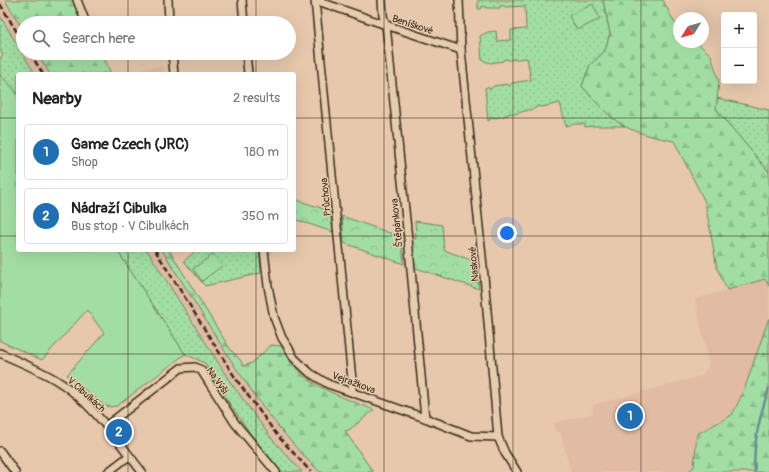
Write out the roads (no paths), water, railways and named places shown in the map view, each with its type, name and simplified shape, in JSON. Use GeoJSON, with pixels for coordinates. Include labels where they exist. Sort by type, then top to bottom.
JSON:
{"type":"FeatureCollection","features":[{"type":"Feature","properties":{"kind":"street"},"geometry":{"type":"LineString","coordinates":[[77,0],[83,16]]}},
{"type":"Feature","properties":{"kind":"street"},"geometry":{"type":"LineString","coordinates":[[168,0],[169,16]]}},
{"type":"Feature","properties":{"kind":"street"},"geometry":{"type":"LineString","coordinates":[[242,0],[243,16]]}},
{"type":"Feature","properties":{"kind":"street","name":"Beníškové"},"geometry":{"type":"LineString","coordinates":[[315,0],[461,50]]}},
{"type":"Feature","properties":{"kind":"street","name":"Průchova"},"geometry":{"type":"LineString","coordinates":[[315,0],[341,261],[352,392]]}},
{"type":"Feature","properties":{"kind":"street","name":"Štěpánkova"},"geometry":{"type":"LineString","coordinates":[[382,0],[383,16],[386,25],[425,418]]}},
{"type":"Feature","properties":{"kind":"street","name":"Naskové"},"geometry":{"type":"LineString","coordinates":[[459,0],[461,50],[498,437],[504,453],[517,472]]}},
{"type":"Feature","properties":{"kind":"street"},"geometry":{"type":"LineString","coordinates":[[173,60],[174,72]]}},
{"type":"Feature","properties":{"kind":"street"},"geometry":{"type":"LineString","coordinates":[[247,60],[248,72]]}},
{"type":"Feature","properties":{"kind":"street","name":"Vejražkova"},"geometry":{"type":"LineString","coordinates":[[264,252],[268,286],[274,317],[282,338],[294,358],[310,373],[328,384],[471,436],[498,437]]}},
{"type":"Feature","properties":{"kind":"street","name":"V Cibulkách"},"geometry":{"type":"LineString","coordinates":[[0,353],[56,380],[75,395],[106,426],[142,472]]}},
{"type":"Feature","properties":{"kind":"street","name":"Na Výši"},"geometry":{"type":"LineString","coordinates":[[106,426],[180,368],[195,367],[201,370],[235,423],[276,472]]}},
{"type":"Feature","properties":{"kind":"street"},"geometry":{"type":"LineString","coordinates":[[0,451],[15,472]]}},
{"type":"Feature","properties":{"kind":"street"},"geometry":{"type":"LineString","coordinates":[[108,472],[129,456]]}},
{"type":"Feature","properties":{"kind":"waterway"},"geometry":{"type":"LineString","coordinates":[[755,472],[754,462],[756,440],[760,418],[769,388]]}},
{"type":"Feature","properties":{"kind":"railway"},"geometry":{"type":"LineString","coordinates":[[0,4],[16,30]]}},
{"type":"Feature","properties":{"kind":"railway"},"geometry":{"type":"LineString","coordinates":[[34,60],[42,72]]}},
{"type":"Feature","properties":{"kind":"railway"},"geometry":{"type":"LineString","coordinates":[[156,252],[236,379],[277,435],[311,472]]}},
{"type":"Feature","properties":{"kind":"place","name":"Game Czech (JRC)"},"geometry":{"type":"Point","coordinates":[630,416]}},
{"type":"Feature","properties":{"kind":"place","name":"Nádraží Cibulka"},"geometry":{"type":"Point","coordinates":[119,432]}}]}
